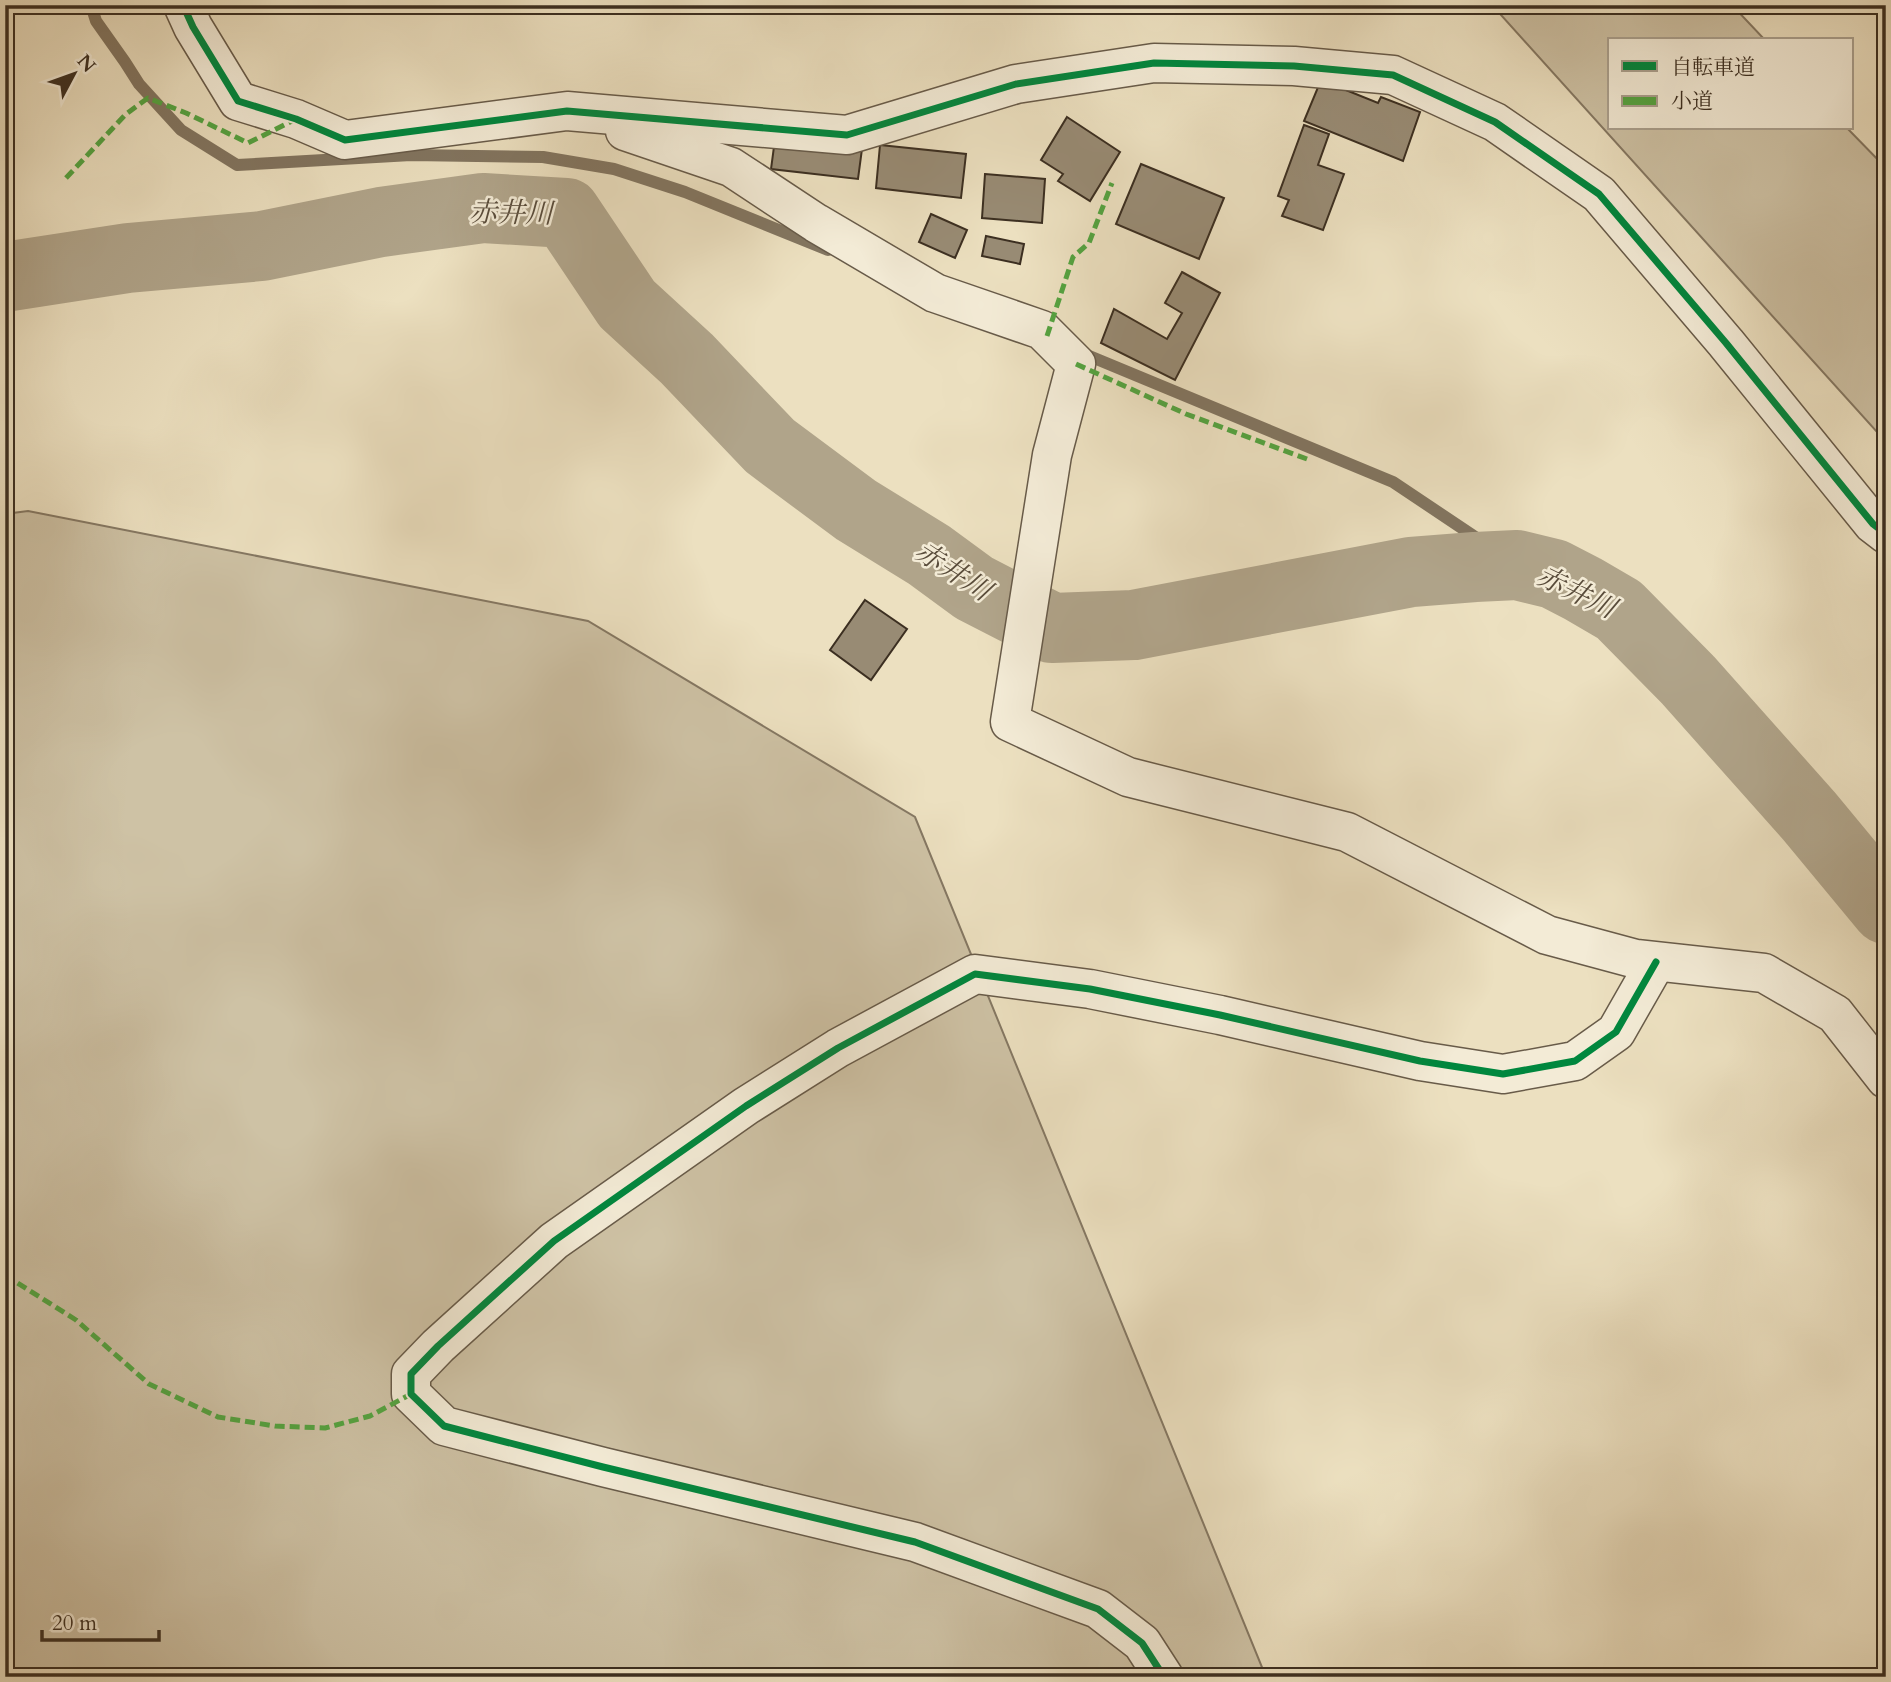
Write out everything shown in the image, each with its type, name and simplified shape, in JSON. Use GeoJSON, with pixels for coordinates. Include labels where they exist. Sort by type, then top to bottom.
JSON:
{"type":"FeatureCollection","features":[{"type":"Feature","properties":{"kind":"street"},"geometry":{"type":"LineString","coordinates":[[183,5],[193,27],[238,101],[296,119],[345,140],[567,111],[847,135],[1016,84],[1154,62],[1294,66],[1393,75],[1495,121],[1599,194],[1726,343],[1873,524],[1886,534]]}},
{"type":"Feature","properties":{"kind":"street"},"geometry":{"type":"LineString","coordinates":[[567,111],[731,167],[816,223],[935,293],[1042,330],[1076,364],[1052,455],[1010,722],[1128,777],[1347,832],[1547,935],[1636,959],[1764,973],[1835,1014],[1886,1079]]}},
{"type":"Feature","properties":{"kind":"street"},"geometry":{"type":"LineString","coordinates":[[1164,1677],[1142,1643],[1098,1609],[915,1542],[444,1426],[411,1394],[411,1374],[438,1346],[554,1241],[746,1106],[838,1048],[975,974],[1090,989],[1220,1014],[1420,1061],[1503,1074],[1575,1062],[1616,1032],[1656,962]]}},
{"type":"Feature","properties":{"kind":"shaded area"},"geometry":{"type":"Polygon","coordinates":[[[1492,5],[1732,5],[1763,38],[1608,38],[1608,130],[1849,130],[1886,168],[1886,442],[1492,5]]]}},
{"type":"Feature","properties":{"kind":"shaded area"},"geometry":{"type":"Polygon","coordinates":[[[28,511],[588,621],[915,817],[1266,1677],[5,1677],[5,514],[28,511]]]}},
{"type":"Feature","properties":{"kind":"building"},"geometry":{"type":"Polygon","coordinates":[[[1321,80],[1378,103],[1381,97],[1420,112],[1403,161],[1304,121],[1321,80]]]}},
{"type":"Feature","properties":{"kind":"building"},"geometry":{"type":"Polygon","coordinates":[[[1067,117],[1120,152],[1090,201],[1058,181],[1063,174],[1041,160],[1067,117]]]}},
{"type":"Feature","properties":{"kind":"building"},"geometry":{"type":"Polygon","coordinates":[[[1304,125],[1329,134],[1318,165],[1344,174],[1323,230],[1282,216],[1289,200],[1278,196],[1304,125]]]}},
{"type":"Feature","properties":{"kind":"building"},"geometry":{"type":"Polygon","coordinates":[[[775,139],[862,149],[858,179],[771,169],[775,139]]]}},
{"type":"Feature","properties":{"kind":"building"},"geometry":{"type":"Polygon","coordinates":[[[880,145],[966,154],[961,198],[876,188],[880,145]]]}},
{"type":"Feature","properties":{"kind":"building"},"geometry":{"type":"Polygon","coordinates":[[[1141,164],[1224,198],[1199,259],[1116,224],[1141,164]]]}},
{"type":"Feature","properties":{"kind":"building"},"geometry":{"type":"Polygon","coordinates":[[[985,174],[1045,179],[1042,223],[982,218],[985,174]]]}},
{"type":"Feature","properties":{"kind":"building"},"geometry":{"type":"Polygon","coordinates":[[[931,214],[967,230],[955,258],[919,242],[931,214]]]}},
{"type":"Feature","properties":{"kind":"building"},"geometry":{"type":"Polygon","coordinates":[[[986,236],[1024,244],[1020,264],[982,256],[986,236]]]}},
{"type":"Feature","properties":{"kind":"building"},"geometry":{"type":"Polygon","coordinates":[[[1182,272],[1220,293],[1175,380],[1101,343],[1114,309],[1167,339],[1182,313],[1165,303],[1182,272]]]}},
{"type":"Feature","properties":{"kind":"building"},"geometry":{"type":"Polygon","coordinates":[[[865,600],[907,629],[871,680],[830,650],[865,600]]]}},
{"type":"Feature","properties":{"kind":"waterway"},"geometry":{"type":"LineString","coordinates":[[91,5],[96,21],[139,84],[181,130],[237,165],[411,155],[543,157],[614,169],[685,192],[828,250]]}},
{"type":"Feature","properties":{"kind":"waterway","name":"赤井川"},"geometry":{"type":"LineString","coordinates":[[5,277],[128,258],[262,246],[381,222],[483,208],[566,213],[627,304],[687,359],[770,446],[856,510],[929,555],[974,588],[1052,628],[1134,625],[1411,572],[1475,567],[1517,565],[1554,574],[1583,589],[1619,610],[1688,680],[1809,816],[1886,909]]}},
{"type":"Feature","properties":{"kind":"waterway"},"geometry":{"type":"LineString","coordinates":[[1082,353],[1393,482],[1517,565]]}},
{"type":"Feature","properties":{"kind":"marked path"},"geometry":{"type":"LineString","coordinates":[[66,178],[126,114],[148,98],[248,143],[296,119]]}},
{"type":"Feature","properties":{"kind":"marked path"},"geometry":{"type":"LineString","coordinates":[[1047,336],[1073,257],[1089,243],[1112,183]]}},
{"type":"Feature","properties":{"kind":"marked path"},"geometry":{"type":"LineString","coordinates":[[1076,364],[1186,414],[1307,459]]}},
{"type":"Feature","properties":{"kind":"marked path"},"geometry":{"type":"LineString","coordinates":[[5,1275],[76,1320],[149,1384],[218,1417],[275,1426],[325,1428],[370,1416],[411,1394]]}},
{"type":"Feature","properties":{"kind":"cycle path"},"geometry":{"type":"LineString","coordinates":[[183,5],[193,27],[238,101],[296,119],[345,140],[567,111],[847,135],[1016,84],[1154,63],[1294,66],[1393,75],[1495,122],[1599,194],[1726,343],[1873,524],[1886,534]]}},
{"type":"Feature","properties":{"kind":"cycle path"},"geometry":{"type":"LineString","coordinates":[[1164,1677],[1142,1643],[1098,1609],[915,1542],[444,1426],[411,1394],[411,1374],[438,1346],[554,1241],[746,1106],[838,1048],[975,974],[1090,989],[1220,1015],[1420,1061],[1503,1074],[1575,1061],[1616,1032],[1656,962]]}}]}
